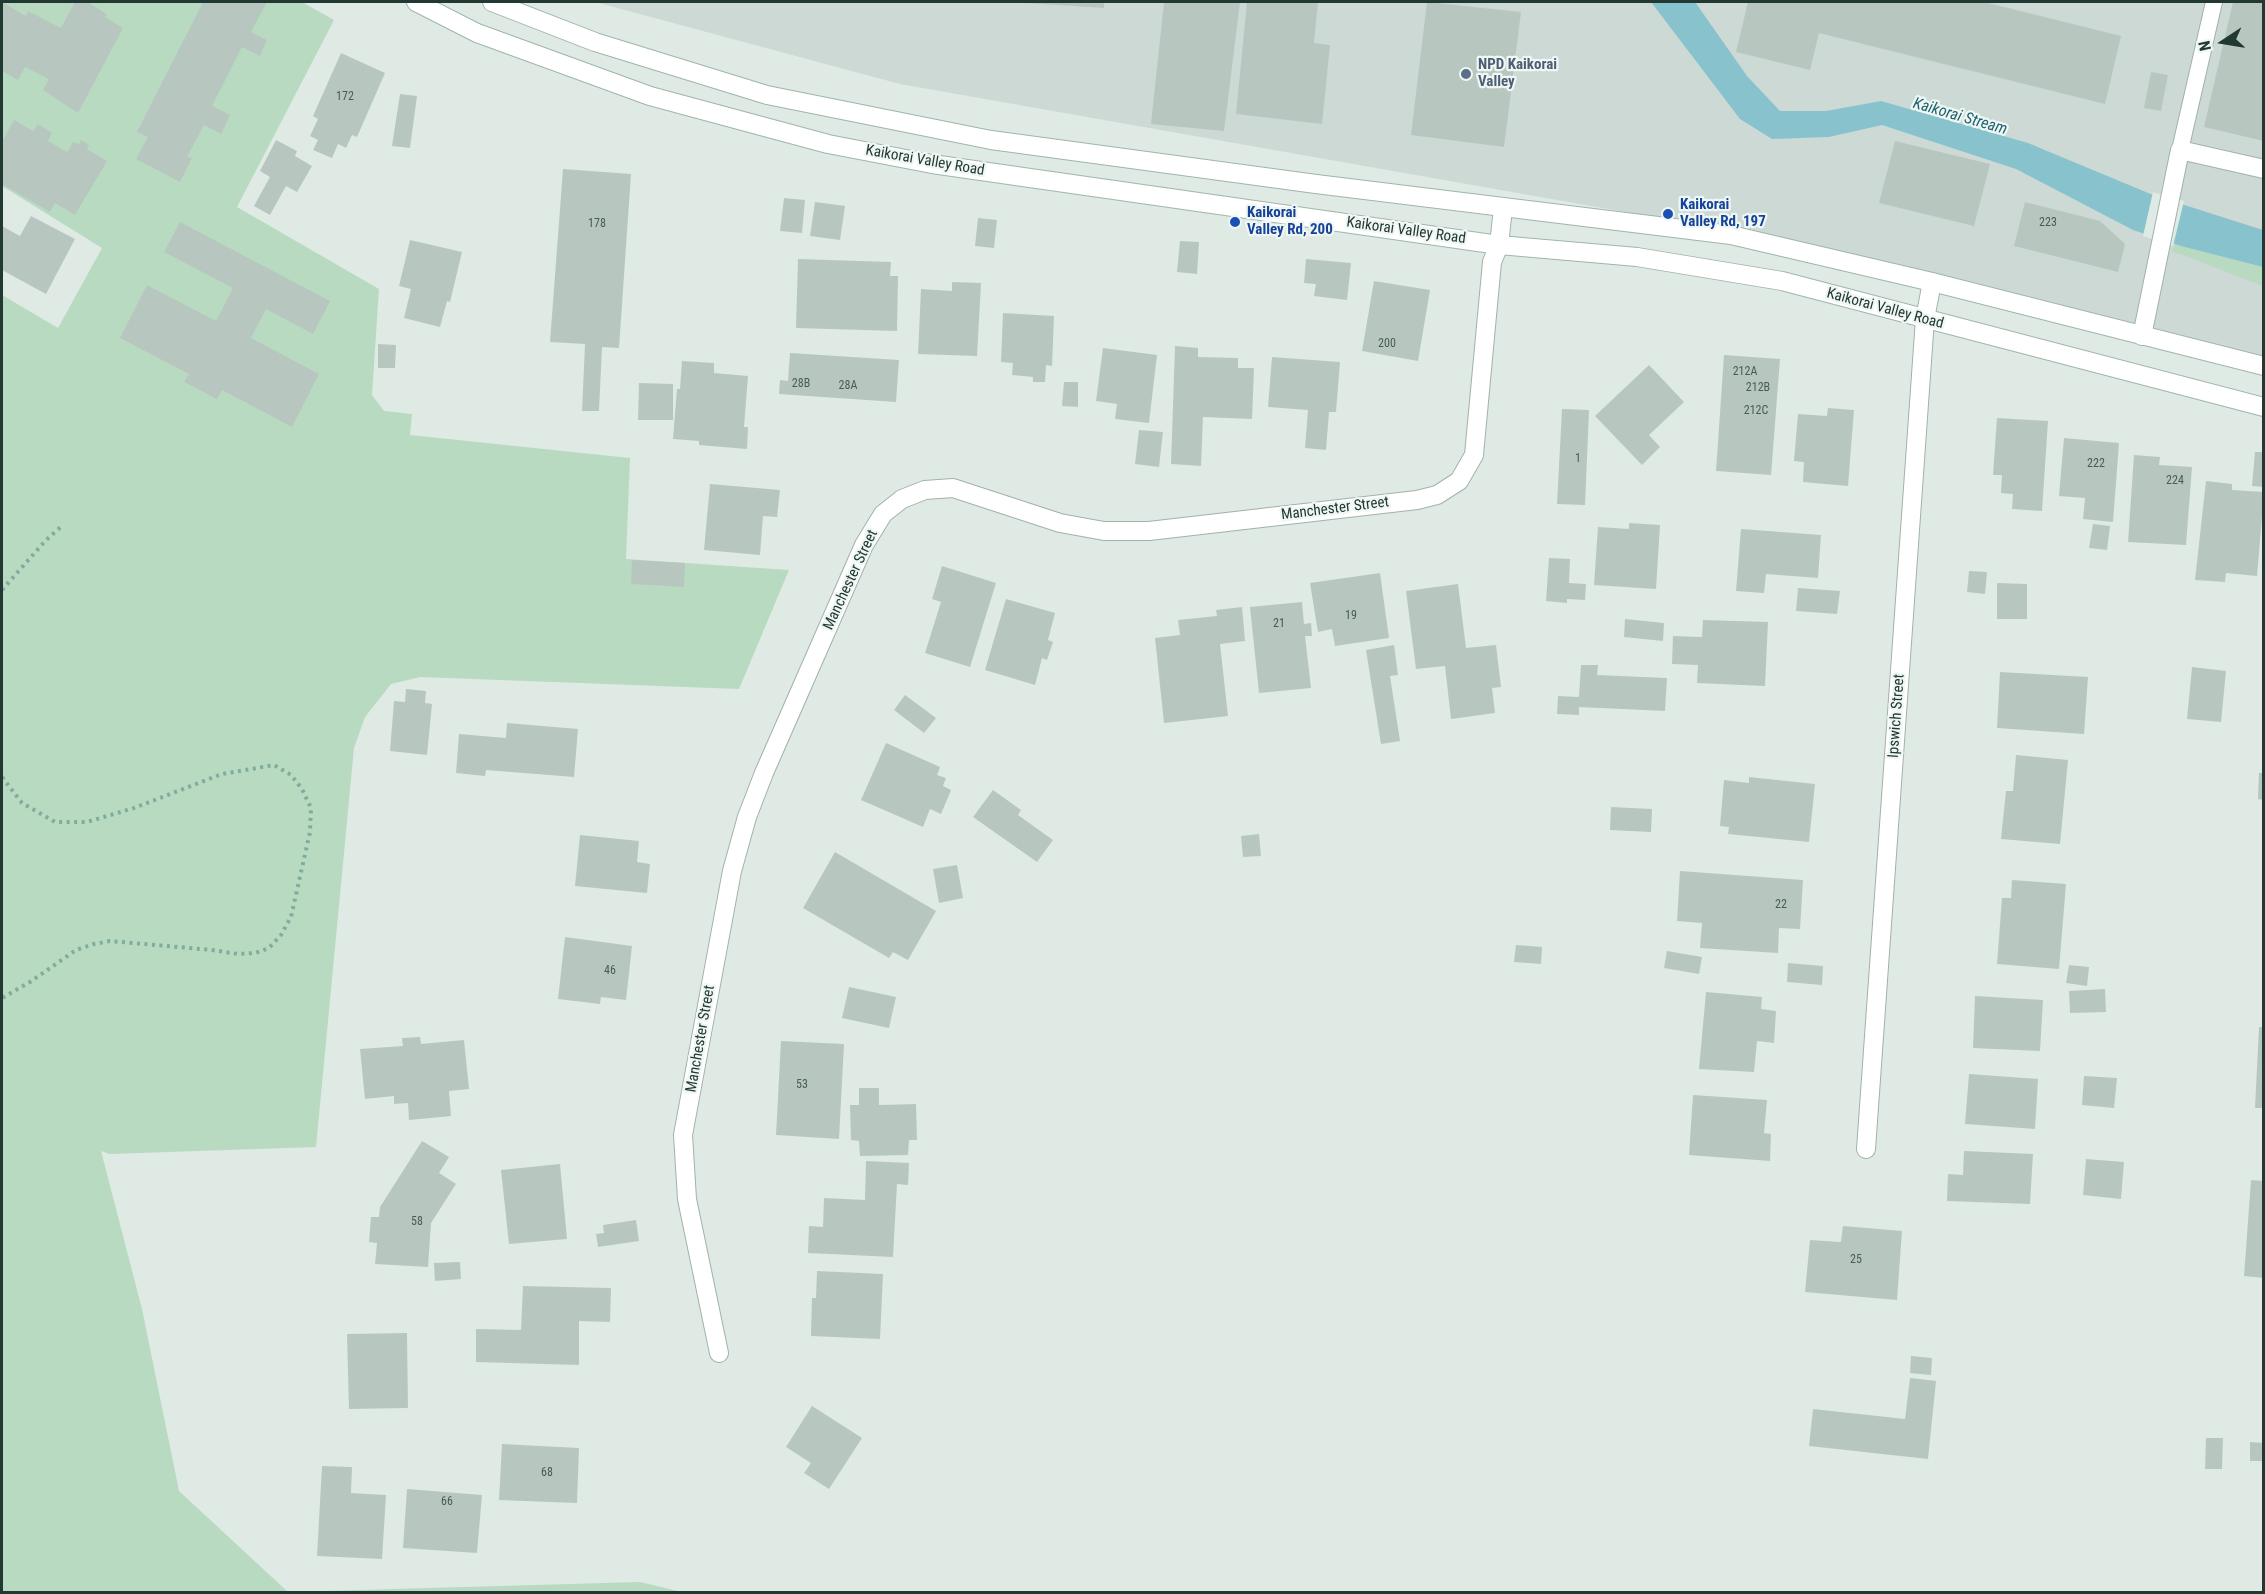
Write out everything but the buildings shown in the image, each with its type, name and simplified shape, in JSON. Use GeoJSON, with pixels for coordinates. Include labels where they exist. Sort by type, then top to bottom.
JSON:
{"type":"FeatureCollection","features":[{"type":"Feature","properties":{"kind":"main road","name":"Kaikorai Valley Road"},"geometry":{"type":"LineString","coordinates":[[416,2],[477,33],[650,96],[828,144],[932,164],[1499,245],[1637,257],[1782,281],[2264,407]]}},
{"type":"Feature","properties":{"kind":"main road"},"geometry":{"type":"LineString","coordinates":[[492,2],[595,42],[767,95],[991,140],[1503,208],[1731,235],[1932,282],[2264,366]]}},
{"type":"Feature","properties":{"kind":"main road"},"geometry":{"type":"LineString","coordinates":[[2142,336],[2180,150],[2264,169]]}},
{"type":"Feature","properties":{"kind":"main road","name":"Manchester Street"},"geometry":{"type":"LineString","coordinates":[[719,1353],[687,1200],[683,1135],[732,871],[747,817],[764,773],[864,545],[883,514],[902,499],[925,490],[953,488],[1060,523],[1104,531],[1149,531],[1417,500],[1437,495],[1459,481],[1474,455],[1492,262],[1499,245],[1503,208]]}},
{"type":"Feature","properties":{"kind":"main road","name":"Ipswich Street"},"geometry":{"type":"LineString","coordinates":[[1866,1149],[1925,319],[1932,282]]}},
{"type":"Feature","properties":{"kind":"lane"},"geometry":{"type":"LineString","coordinates":[[2180,150],[2214,2]]}},
{"type":"Feature","properties":{"kind":"path"},"geometry":{"type":"LineString","coordinates":[[2,590],[46,540],[63,525]]}},
{"type":"Feature","properties":{"kind":"path"},"geometry":{"type":"LineString","coordinates":[[2,777],[22,802],[54,822],[87,822],[134,808],[222,774],[274,765],[291,775],[302,789],[311,808],[310,832],[291,917],[281,935],[269,948],[255,953],[238,954],[110,941],[76,950],[30,982],[2,998]]}},
{"type":"Feature","properties":{"kind":"shaded area"},"geometry":{"type":"Polygon","coordinates":[[[595,2],[2263,2],[2263,360],[1648,216],[900,84],[595,2]]]}},
{"type":"Feature","properties":{"kind":"green space"},"geometry":{"type":"Polygon","coordinates":[[[2,2],[302,2],[334,20],[237,207],[379,289],[372,395],[384,411],[412,414],[410,435],[630,458],[626,559],[789,570],[739,689],[420,677],[391,684],[365,717],[354,748],[316,1147],[110,1154],[101,1151],[142,1309],[179,1491],[288,1592],[2,1592],[2,295],[58,328],[102,248],[2,186],[2,2]]]}},
{"type":"Feature","properties":{"kind":"green space"},"geometry":{"type":"Polygon","coordinates":[[[2175,244],[2263,267],[2263,286],[2172,251],[2175,244]]]}},
{"type":"Feature","properties":{"kind":"green space"},"geometry":{"type":"Polygon","coordinates":[[[640,1582],[682,1592],[288,1592],[640,1582]]]}},
{"type":"Feature","properties":{"kind":"water"},"geometry":{"type":"Polygon","coordinates":[[[1651,2],[1695,2],[1747,76],[1780,111],[1826,111],[1881,101],[2028,143],[2153,195],[2263,230],[2263,267],[2181,246],[2133,230],[2016,169],[1882,125],[1829,137],[1772,139],[1740,119],[1651,2]]]}},
{"type":"Feature","properties":{"kind":"pier"},"geometry":{"type":"Polygon","coordinates":[[[2153,192],[2184,201],[2173,246],[2143,236],[2153,192]]]}},
{"type":"Feature","properties":{"kind":"place","name":"NPD Kaikorai Valley"},"geometry":{"type":"Point","coordinates":[1466,74]}},
{"type":"Feature","properties":{"kind":"place","name":"Kaikorai Valley Rd, 197"},"geometry":{"type":"Point","coordinates":[1668,214]}},
{"type":"Feature","properties":{"kind":"place","name":"Kaikorai Valley Rd, 200"},"geometry":{"type":"Point","coordinates":[1235,222]}},
{"type":"Feature","properties":{"kind":"water label","name":"Kaikorai Stream"},"geometry":{"type":"Point","coordinates":[1960,117]}}]}
